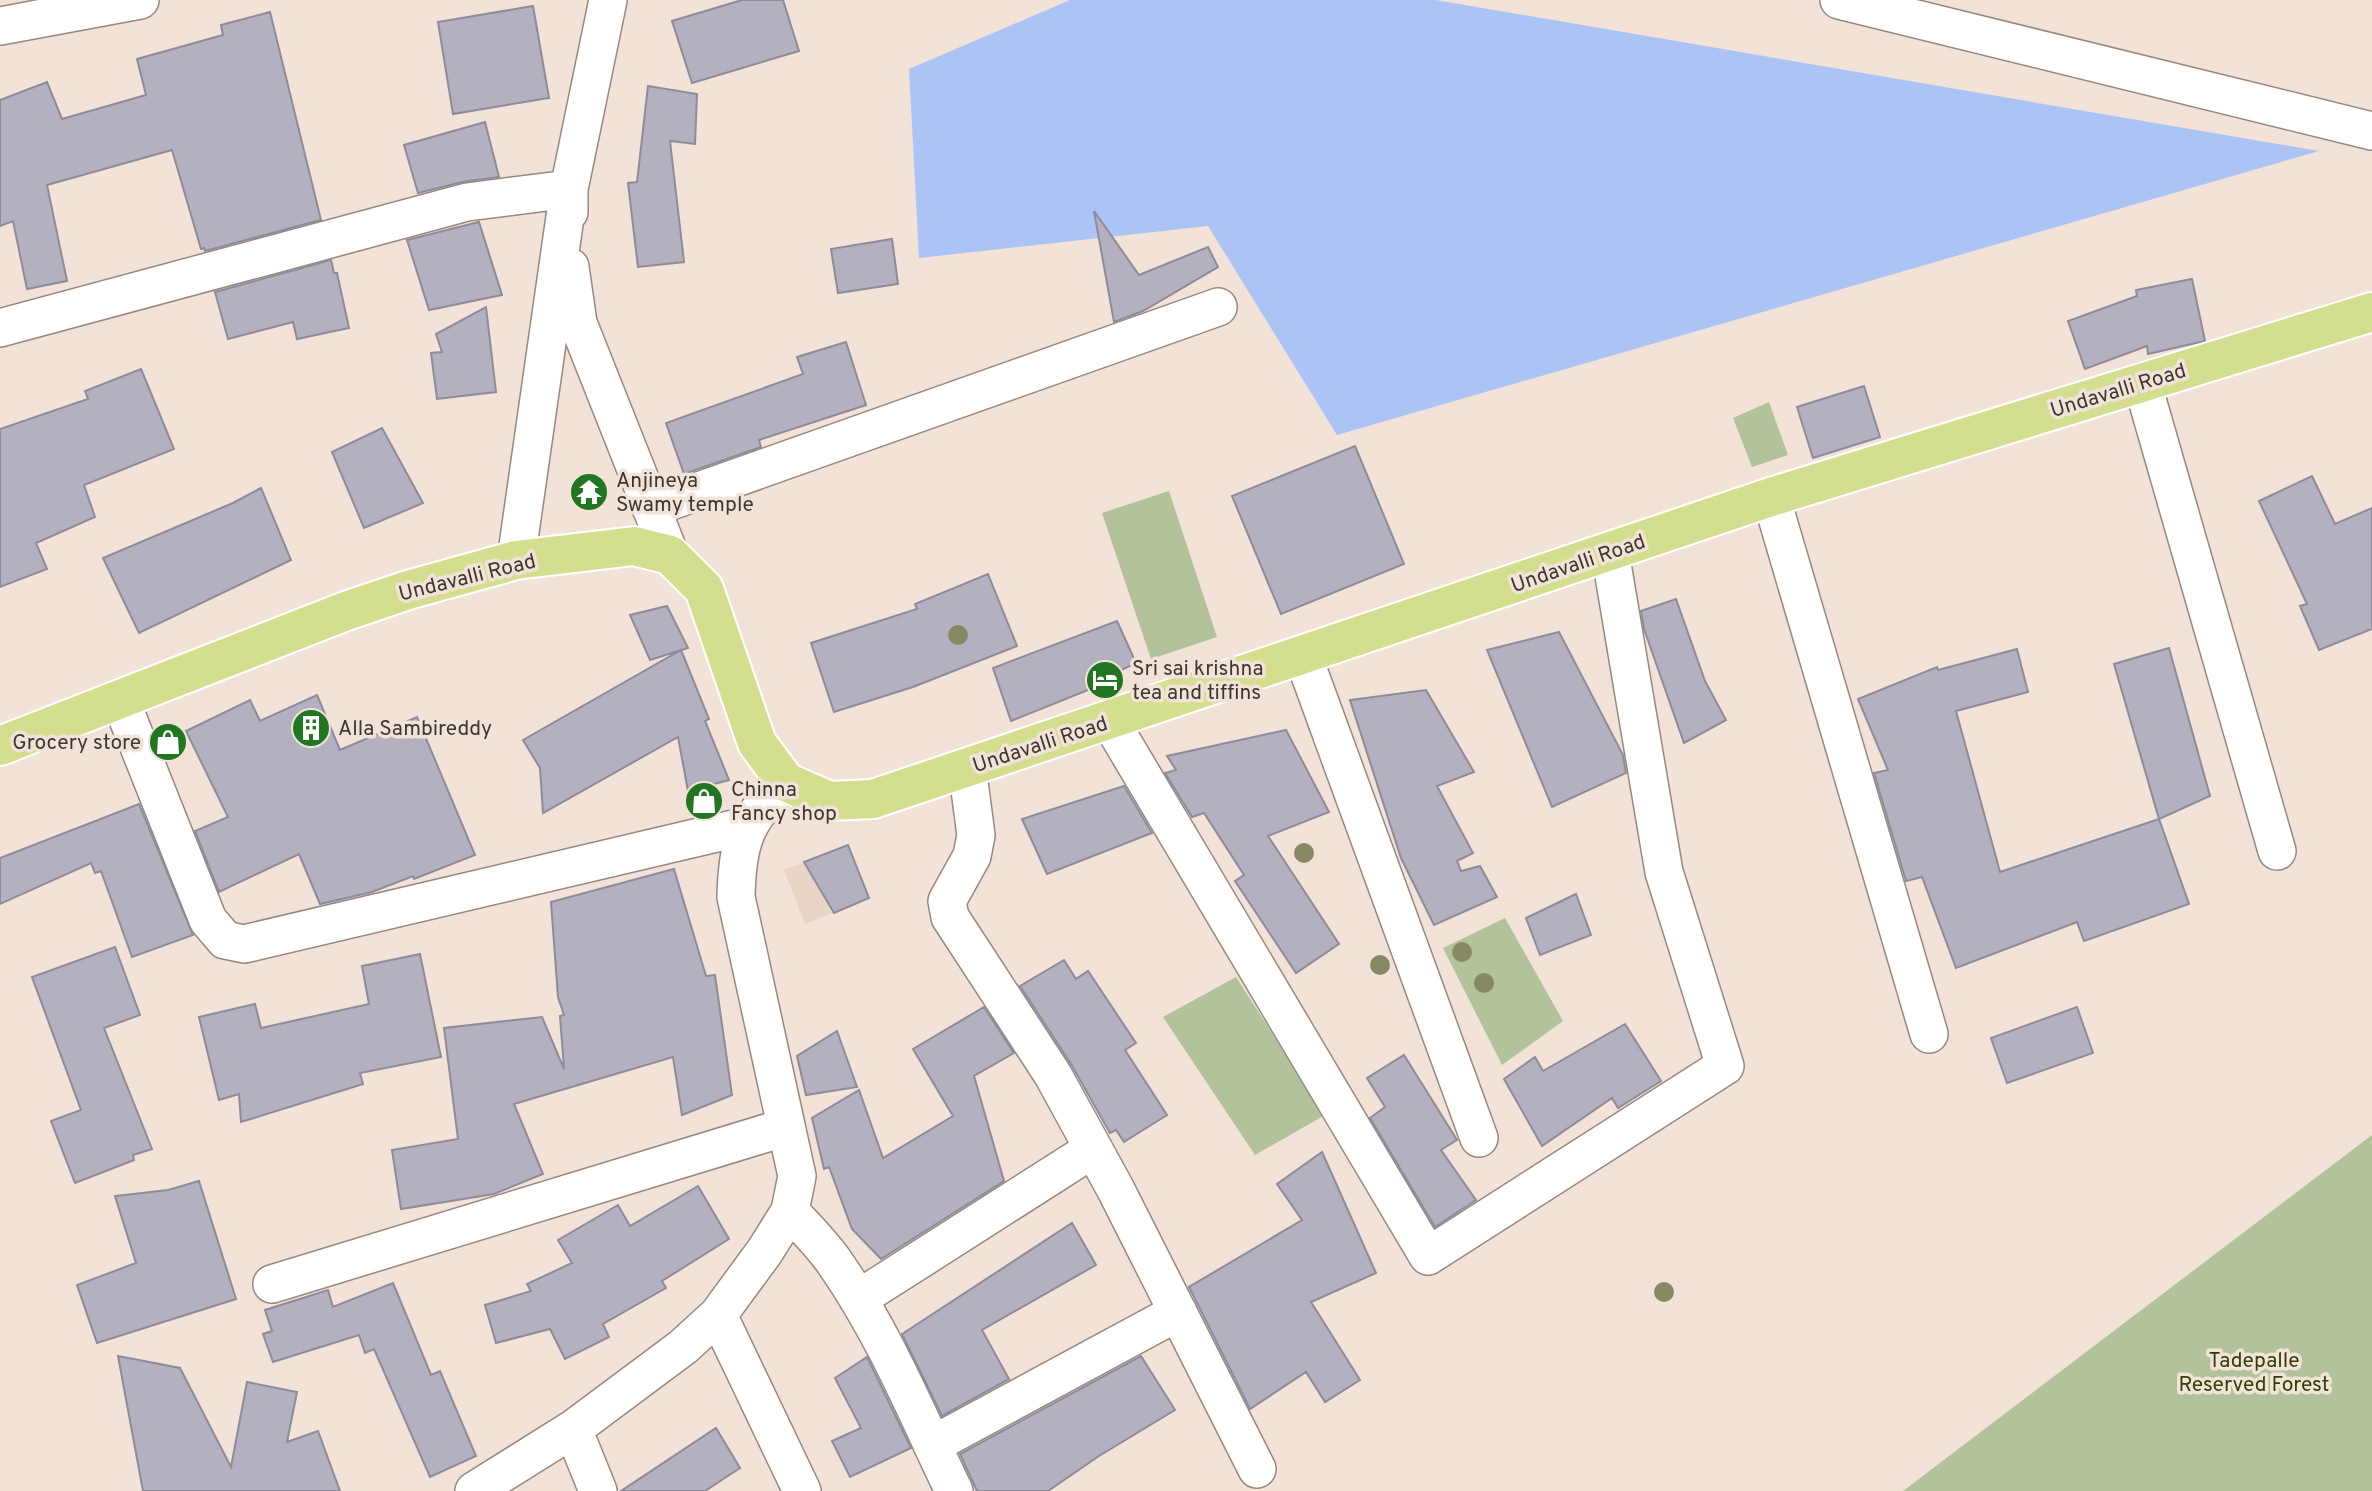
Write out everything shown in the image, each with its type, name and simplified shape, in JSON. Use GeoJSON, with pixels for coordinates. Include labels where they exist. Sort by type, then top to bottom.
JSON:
{"type":"FeatureCollection","features":[{"type":"Feature","properties":{"kind":"main road","name":"Undavalli Road"},"geometry":{"type":"LineString","coordinates":[[0,746],[346,611],[516,560],[634,546],[670,555],[704,589],[757,743],[786,782],[829,801],[873,799],[1772,497],[2372,312]]}},
{"type":"Feature","properties":{"kind":"street"},"geometry":{"type":"LineString","coordinates":[[0,26],[52,8],[140,0]]}},
{"type":"Feature","properties":{"kind":"street"},"geometry":{"type":"LineString","coordinates":[[516,560],[569,189],[608,0]]}},
{"type":"Feature","properties":{"kind":"street"},"geometry":{"type":"LineString","coordinates":[[1839,0],[2372,131]]}},
{"type":"Feature","properties":{"kind":"street"},"geometry":{"type":"LineString","coordinates":[[0,328],[467,202],[569,189]]}},
{"type":"Feature","properties":{"kind":"street"},"geometry":{"type":"LineString","coordinates":[[569,189],[570,280],[578,323],[670,555]]}},
{"type":"Feature","properties":{"kind":"street"},"geometry":{"type":"LineString","coordinates":[[651,508],[1218,307]]}},
{"type":"Feature","properties":{"kind":"street"},"geometry":{"type":"LineString","coordinates":[[2142,383],[2186,545],[2277,851]]}},
{"type":"Feature","properties":{"kind":"street"},"geometry":{"type":"LineString","coordinates":[[1772,497],[1929,1034]]}},
{"type":"Feature","properties":{"kind":"street"},"geometry":{"type":"LineString","coordinates":[[1110,721],[1428,1256],[1725,1066],[1664,872],[1610,552]]}},
{"type":"Feature","properties":{"kind":"street"},"geometry":{"type":"LineString","coordinates":[[1303,656],[1479,1138]]}},
{"type":"Feature","properties":{"kind":"street"},"geometry":{"type":"LineString","coordinates":[[120,699],[208,920],[225,940],[244,944],[747,826]]}},
{"type":"Feature","properties":{"kind":"street"},"geometry":{"type":"LineString","coordinates":[[967,767],[976,835],[972,856],[947,901],[950,917],[1053,1075],[1257,1469]]}},
{"type":"Feature","properties":{"kind":"street"},"geometry":{"type":"LineString","coordinates":[[474,1491],[573,1429],[682,1347],[718,1315],[765,1251],[790,1211],[797,1176],[736,897],[737,860],[747,826],[762,803],[786,782]]}},
{"type":"Feature","properties":{"kind":"street"},"geometry":{"type":"LineString","coordinates":[[272,1284],[786,1127]]}},
{"type":"Feature","properties":{"kind":"street"},"geometry":{"type":"LineString","coordinates":[[858,1299],[1093,1149]]}},
{"type":"Feature","properties":{"kind":"street"},"geometry":{"type":"LineString","coordinates":[[790,1211],[834,1261],[858,1299],[890,1356],[954,1491]]}},
{"type":"Feature","properties":{"kind":"street"},"geometry":{"type":"LineString","coordinates":[[932,1445],[1178,1312]]}},
{"type":"Feature","properties":{"kind":"street"},"geometry":{"type":"LineString","coordinates":[[718,1315],[802,1491]]}},
{"type":"Feature","properties":{"kind":"street"},"geometry":{"type":"LineString","coordinates":[[573,1429],[598,1491]]}},
{"type":"Feature","properties":{"kind":"shaded area"},"geometry":{"type":"Polygon","coordinates":[[[848,845],[869,898],[805,924],[784,870],[848,845]]]}},
{"type":"Feature","properties":{"kind":"green space"},"geometry":{"type":"Polygon","coordinates":[[[1769,402],[1788,455],[1752,467],[1733,418],[1769,402]]]}},
{"type":"Feature","properties":{"kind":"green space"},"geometry":{"type":"Polygon","coordinates":[[[1169,491],[1217,637],[1151,659],[1102,513],[1169,491]]]}},
{"type":"Feature","properties":{"kind":"green space"},"geometry":{"type":"Polygon","coordinates":[[[1505,918],[1563,1021],[1502,1065],[1443,948],[1505,918]]]}},
{"type":"Feature","properties":{"kind":"green space"},"geometry":{"type":"Polygon","coordinates":[[[1236,977],[1325,1115],[1255,1155],[1163,1017],[1236,977]]]}},
{"type":"Feature","properties":{"kind":"green space","name":"Tadepalle Reserved Forest"},"geometry":{"type":"Polygon","coordinates":[[[2372,1135],[2372,1491],[1903,1491],[2372,1135]]]}},
{"type":"Feature","properties":{"kind":"water"},"geometry":{"type":"Polygon","coordinates":[[[1070,0],[1436,0],[2319,151],[1337,435],[1208,226],[919,258],[909,69],[1070,0]]]}},
{"type":"Feature","properties":{"kind":"building"},"geometry":{"type":"Polygon","coordinates":[[[742,0],[783,0],[799,51],[692,83],[672,21],[742,0]]]}},
{"type":"Feature","properties":{"kind":"building"},"geometry":{"type":"Polygon","coordinates":[[[533,6],[549,98],[453,114],[438,22],[533,6]]]}},
{"type":"Feature","properties":{"kind":"building"},"geometry":{"type":"Polygon","coordinates":[[[270,12],[321,220],[205,251],[204,248],[201,249],[172,150],[47,185],[67,281],[27,289],[13,221],[0,226],[0,100],[47,82],[62,119],[146,95],[137,59],[223,35],[221,25],[270,12]]]}},
{"type":"Feature","properties":{"kind":"building"},"geometry":{"type":"Polygon","coordinates":[[[648,86],[697,94],[695,144],[670,141],[684,262],[638,267],[628,183],[637,182],[648,86]]]}},
{"type":"Feature","properties":{"kind":"building"},"geometry":{"type":"Polygon","coordinates":[[[485,122],[499,177],[462,182],[418,193],[404,145],[485,122]]]}},
{"type":"Feature","properties":{"kind":"building"},"geometry":{"type":"Polygon","coordinates":[[[1094,211],[1139,275],[1208,247],[1218,267],[1143,311],[1114,322],[1094,211]]]}},
{"type":"Feature","properties":{"kind":"building"},"geometry":{"type":"Polygon","coordinates":[[[479,222],[502,295],[429,310],[407,240],[479,222]]]}},
{"type":"Feature","properties":{"kind":"building"},"geometry":{"type":"Polygon","coordinates":[[[892,239],[898,284],[838,293],[831,249],[892,239]]]}},
{"type":"Feature","properties":{"kind":"building"},"geometry":{"type":"Polygon","coordinates":[[[331,260],[334,273],[337,273],[349,328],[297,339],[293,322],[228,339],[215,292],[331,260]]]}},
{"type":"Feature","properties":{"kind":"building"},"geometry":{"type":"Polygon","coordinates":[[[2192,279],[2205,341],[2148,354],[2147,346],[2085,369],[2068,321],[2137,296],[2136,290],[2192,279]]]}},
{"type":"Feature","properties":{"kind":"building"},"geometry":{"type":"Polygon","coordinates":[[[486,307],[496,392],[437,399],[431,353],[442,352],[436,334],[486,307]]]}},
{"type":"Feature","properties":{"kind":"building"},"geometry":{"type":"Polygon","coordinates":[[[846,342],[866,405],[759,440],[761,447],[684,474],[666,423],[803,374],[797,357],[846,342]]]}},
{"type":"Feature","properties":{"kind":"building"},"geometry":{"type":"Polygon","coordinates":[[[141,369],[174,449],[84,485],[95,517],[36,543],[47,569],[0,587],[0,429],[88,399],[85,391],[141,369]]]}},
{"type":"Feature","properties":{"kind":"building"},"geometry":{"type":"Polygon","coordinates":[[[1864,386],[1880,437],[1813,458],[1797,407],[1864,386]]]}},
{"type":"Feature","properties":{"kind":"building"},"geometry":{"type":"Polygon","coordinates":[[[382,428],[423,503],[364,528],[332,452],[382,428]]]}},
{"type":"Feature","properties":{"kind":"building"},"geometry":{"type":"Polygon","coordinates":[[[1355,446],[1404,564],[1281,614],[1232,496],[1355,446]]]}},
{"type":"Feature","properties":{"kind":"building"},"geometry":{"type":"Polygon","coordinates":[[[2312,476],[2335,524],[2372,508],[2372,629],[2319,650],[2300,606],[2307,604],[2259,501],[2312,476]]]}},
{"type":"Feature","properties":{"kind":"building"},"geometry":{"type":"Polygon","coordinates":[[[261,488],[291,560],[139,633],[103,558],[233,503],[261,488]]]}},
{"type":"Feature","properties":{"kind":"building"},"geometry":{"type":"Polygon","coordinates":[[[988,574],[1017,646],[913,687],[834,712],[811,643],[917,609],[915,604],[988,574]]]}},
{"type":"Feature","properties":{"kind":"building"},"geometry":{"type":"Polygon","coordinates":[[[1676,599],[1705,681],[1726,720],[1684,743],[1644,629],[1641,611],[1676,599]]]}},
{"type":"Feature","properties":{"kind":"building"},"geometry":{"type":"Polygon","coordinates":[[[667,606],[688,648],[650,660],[630,615],[667,606]]]}},
{"type":"Feature","properties":{"kind":"building"},"geometry":{"type":"Polygon","coordinates":[[[1117,621],[1136,663],[1096,682],[1098,686],[1011,721],[993,668],[1117,621]]]}},
{"type":"Feature","properties":{"kind":"building"},"geometry":{"type":"Polygon","coordinates":[[[1559,632],[1623,755],[1626,773],[1552,807],[1487,650],[1559,632]]]}},
{"type":"Feature","properties":{"kind":"building"},"geometry":{"type":"Polygon","coordinates":[[[2169,648],[2210,796],[2159,819],[2114,664],[2169,648]]]}},
{"type":"Feature","properties":{"kind":"building"},"geometry":{"type":"Polygon","coordinates":[[[2017,649],[2028,692],[1956,711],[2000,872],[2159,819],[2189,904],[2084,941],[2077,922],[1956,968],[1922,877],[1906,881],[1874,773],[1888,770],[1858,699],[1937,667],[1938,670],[2017,649]]]}},
{"type":"Feature","properties":{"kind":"building"},"geometry":{"type":"Polygon","coordinates":[[[681,650],[709,719],[705,721],[729,780],[688,791],[678,737],[543,813],[540,768],[523,740],[681,650]]]}},
{"type":"Feature","properties":{"kind":"building"},"geometry":{"type":"Polygon","coordinates":[[[1426,690],[1474,772],[1437,786],[1473,853],[1457,861],[1461,871],[1480,866],[1497,897],[1434,925],[1401,858],[1350,700],[1426,690]]]}},
{"type":"Feature","properties":{"kind":"building"},"geometry":{"type":"Polygon","coordinates":[[[317,695],[340,750],[417,717],[475,855],[414,879],[413,876],[372,892],[320,904],[299,854],[219,892],[195,831],[228,817],[186,731],[250,700],[260,721],[317,695]]]}},
{"type":"Feature","properties":{"kind":"building"},"geometry":{"type":"Polygon","coordinates":[[[1286,730],[1329,812],[1268,836],[1339,944],[1296,973],[1235,881],[1244,875],[1204,813],[1192,817],[1165,773],[1176,770],[1167,756],[1286,730]]]}},
{"type":"Feature","properties":{"kind":"building"},"geometry":{"type":"Polygon","coordinates":[[[1124,786],[1152,833],[1047,874],[1022,819],[1124,786]]]}},
{"type":"Feature","properties":{"kind":"building"},"geometry":{"type":"Polygon","coordinates":[[[139,804],[193,935],[132,957],[101,871],[95,873],[91,863],[0,904],[0,858],[139,804]]]}},
{"type":"Feature","properties":{"kind":"building"},"geometry":{"type":"Polygon","coordinates":[[[848,845],[869,898],[834,913],[804,862],[848,845]]]}},
{"type":"Feature","properties":{"kind":"building"},"geometry":{"type":"Polygon","coordinates":[[[674,869],[706,976],[715,975],[732,1095],[682,1115],[673,1057],[514,1104],[543,1174],[494,1194],[401,1209],[392,1150],[458,1139],[444,1028],[542,1017],[564,1069],[560,1016],[564,1015],[558,997],[551,902],[674,869]]]}},
{"type":"Feature","properties":{"kind":"building"},"geometry":{"type":"Polygon","coordinates":[[[1576,894],[1591,935],[1540,955],[1526,918],[1576,894]]]}},
{"type":"Feature","properties":{"kind":"building"},"geometry":{"type":"Polygon","coordinates":[[[115,947],[140,1015],[104,1028],[152,1149],[133,1155],[134,1160],[75,1183],[51,1121],[81,1110],[32,977],[115,947]]]}},
{"type":"Feature","properties":{"kind":"building"},"geometry":{"type":"Polygon","coordinates":[[[420,954],[441,1057],[360,1073],[363,1084],[241,1122],[239,1094],[219,1100],[199,1017],[255,1004],[261,1028],[369,1004],[362,966],[420,954]]]}},
{"type":"Feature","properties":{"kind":"building"},"geometry":{"type":"Polygon","coordinates":[[[1064,960],[1076,979],[1088,971],[1136,1043],[1125,1050],[1167,1115],[1124,1142],[1116,1130],[1110,1133],[1071,1064],[1020,986],[1064,960]]]}},
{"type":"Feature","properties":{"kind":"building"},"geometry":{"type":"Polygon","coordinates":[[[984,1007],[1014,1053],[974,1076],[1004,1181],[881,1259],[852,1229],[829,1167],[824,1169],[812,1118],[859,1090],[883,1158],[953,1116],[913,1049],[984,1007]]]}},
{"type":"Feature","properties":{"kind":"building"},"geometry":{"type":"Polygon","coordinates":[[[2077,1007],[2093,1053],[2007,1083],[1991,1038],[2077,1007]]]}},
{"type":"Feature","properties":{"kind":"building"},"geometry":{"type":"Polygon","coordinates":[[[1625,1024],[1661,1081],[1618,1108],[1612,1098],[1542,1146],[1504,1079],[1535,1057],[1543,1071],[1625,1024]]]}},
{"type":"Feature","properties":{"kind":"building"},"geometry":{"type":"Polygon","coordinates":[[[837,1031],[857,1087],[806,1095],[797,1056],[837,1031]]]}},
{"type":"Feature","properties":{"kind":"building"},"geometry":{"type":"Polygon","coordinates":[[[1404,1055],[1457,1140],[1441,1150],[1476,1200],[1435,1227],[1370,1118],[1385,1107],[1367,1078],[1404,1055]]]}},
{"type":"Feature","properties":{"kind":"building"},"geometry":{"type":"Polygon","coordinates":[[[1322,1152],[1376,1273],[1311,1302],[1360,1380],[1325,1402],[1306,1372],[1250,1409],[1189,1287],[1302,1220],[1277,1184],[1322,1152]]]}},
{"type":"Feature","properties":{"kind":"building"},"geometry":{"type":"Polygon","coordinates":[[[199,1181],[236,1299],[97,1343],[77,1285],[136,1263],[115,1196],[168,1190],[199,1181]]]}},
{"type":"Feature","properties":{"kind":"building"},"geometry":{"type":"Polygon","coordinates":[[[698,1186],[729,1239],[662,1281],[666,1288],[603,1324],[609,1337],[565,1359],[550,1329],[496,1343],[485,1305],[531,1291],[527,1284],[572,1263],[558,1240],[618,1205],[630,1226],[698,1186]]]}},
{"type":"Feature","properties":{"kind":"building"},"geometry":{"type":"Polygon","coordinates":[[[1072,1223],[1096,1265],[982,1330],[1009,1379],[942,1416],[902,1334],[1072,1223]]]}},
{"type":"Feature","properties":{"kind":"building"},"geometry":{"type":"Polygon","coordinates":[[[393,1283],[431,1375],[440,1371],[476,1456],[430,1477],[374,1349],[365,1353],[359,1335],[273,1362],[263,1334],[272,1331],[265,1310],[328,1290],[333,1307],[393,1283]]]}},
{"type":"Feature","properties":{"kind":"building"},"geometry":{"type":"Polygon","coordinates":[[[118,1356],[180,1368],[231,1467],[247,1382],[297,1392],[287,1442],[318,1431],[340,1491],[143,1491],[118,1356]]]}},
{"type":"Feature","properties":{"kind":"building"},"geometry":{"type":"Polygon","coordinates":[[[1141,1356],[1175,1410],[1048,1491],[977,1491],[960,1454],[1141,1356]]]}},
{"type":"Feature","properties":{"kind":"building"},"geometry":{"type":"Polygon","coordinates":[[[867,1357],[911,1448],[850,1477],[832,1441],[861,1428],[835,1378],[867,1357]]]}},
{"type":"Feature","properties":{"kind":"building"},"geometry":{"type":"Polygon","coordinates":[[[716,1428],[740,1468],[705,1491],[621,1491],[716,1428]]]}},
{"type":"Feature","properties":{"kind":"place","name":"Anjineya Swamy temple"},"geometry":{"type":"Point","coordinates":[589,492]}},
{"type":"Feature","properties":{"kind":"place","name":"Sri sai krishna tea and tiffins"},"geometry":{"type":"Point","coordinates":[1105,680]}},
{"type":"Feature","properties":{"kind":"place","name":"Alla Sambireddy"},"geometry":{"type":"Point","coordinates":[311,728]}},
{"type":"Feature","properties":{"kind":"place","name":"Grocery store"},"geometry":{"type":"Point","coordinates":[168,742]}},
{"type":"Feature","properties":{"kind":"place","name":"Chinna Fancy shop"},"geometry":{"type":"Point","coordinates":[704,801]}}]}
